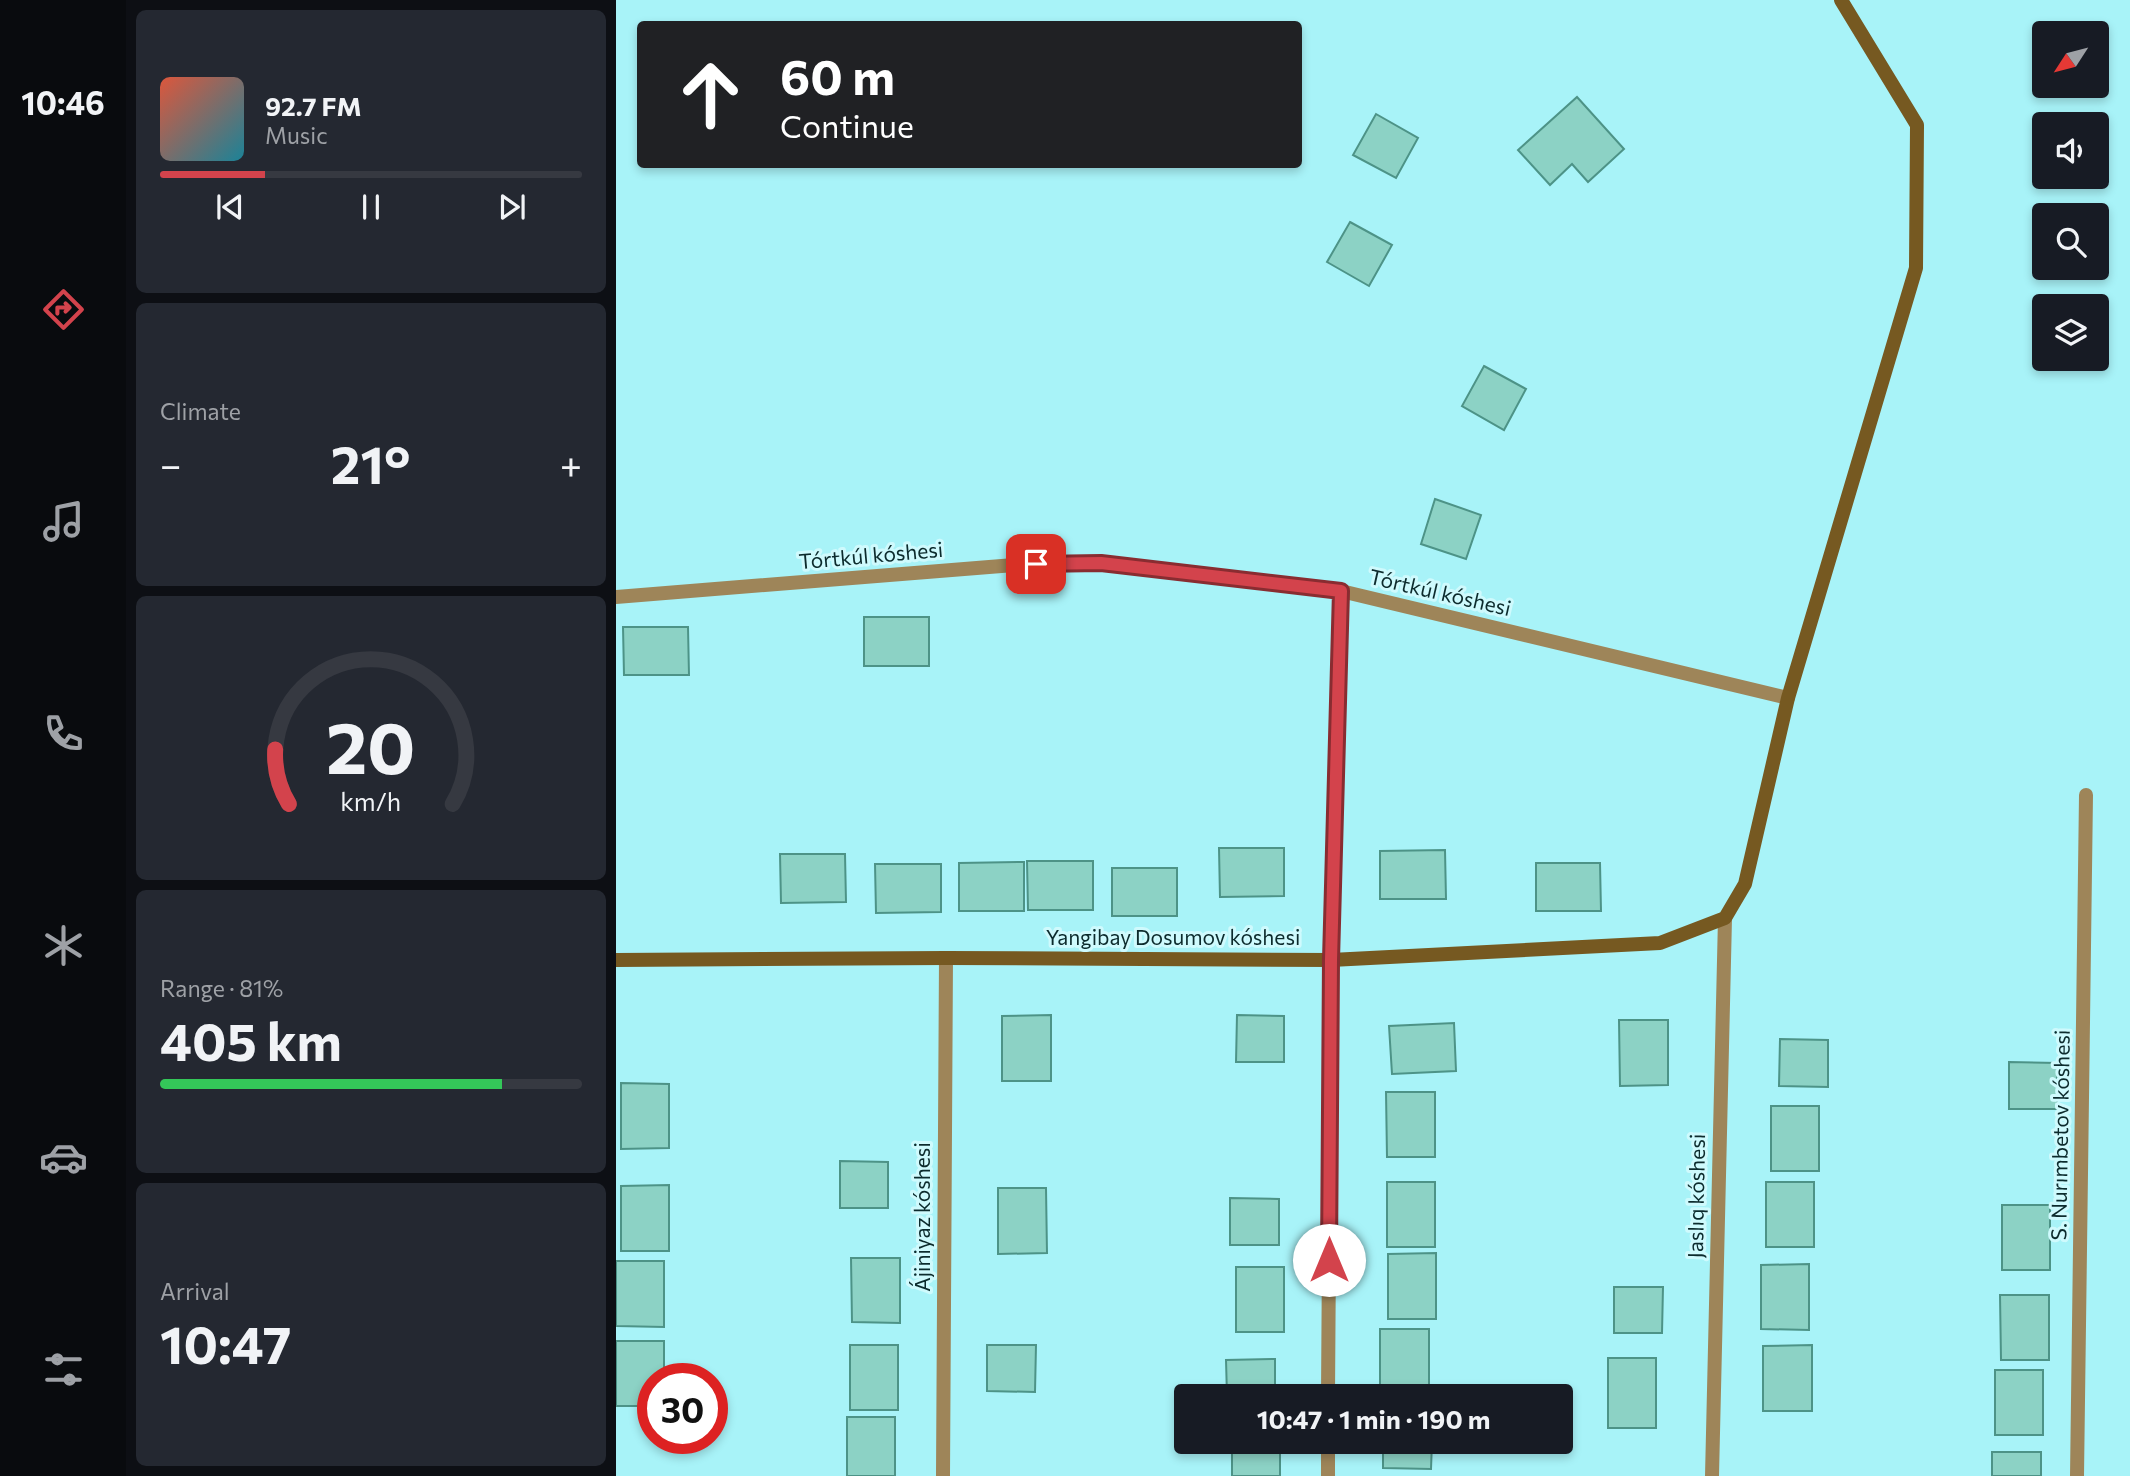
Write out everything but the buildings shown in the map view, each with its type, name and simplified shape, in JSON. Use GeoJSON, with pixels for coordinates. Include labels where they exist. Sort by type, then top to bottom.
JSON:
{"type":"FeatureCollection","features":[{"type":"Feature","properties":{"kind":"street"},"geometry":{"type":"LineString","coordinates":[[1725,918],[1745,884],[1788,698],[1916,268],[1917,125],[1841,0]]}},
{"type":"Feature","properties":{"kind":"street","name":"Tórtkúl kóshesi"},"geometry":{"type":"LineString","coordinates":[[616,597],[1014,565],[1101,563],[1341,591],[1788,698]]}},
{"type":"Feature","properties":{"kind":"street"},"geometry":{"type":"LineString","coordinates":[[1328,1384],[1331,960],[1341,591]]}},
{"type":"Feature","properties":{"kind":"street","name":"S. Nurımbetov kóshesi"},"geometry":{"type":"LineString","coordinates":[[2077,1476],[2086,796]]}},
{"type":"Feature","properties":{"kind":"street","name":"Yangibay Dosumov kóshesi"},"geometry":{"type":"LineString","coordinates":[[616,960],[1331,960],[1660,943],[1725,918]]}},
{"type":"Feature","properties":{"kind":"street","name":"Jaslıq kóshesi"},"geometry":{"type":"LineString","coordinates":[[1712,1476],[1725,918]]}},
{"type":"Feature","properties":{"kind":"street","name":"Ájiniyaz kóshesi"},"geometry":{"type":"LineString","coordinates":[[943,1476],[946,958]]}},
{"type":"Feature","properties":{"kind":"street"},"geometry":{"type":"LineString","coordinates":[[1328,1454],[1328,1476]]}},
{"type":"Feature","properties":{"kind":"route"},"geometry":{"type":"LineString","coordinates":[[1036,564],[1101,563],[1341,591],[1331,960],[1329,1260]]}}]}
